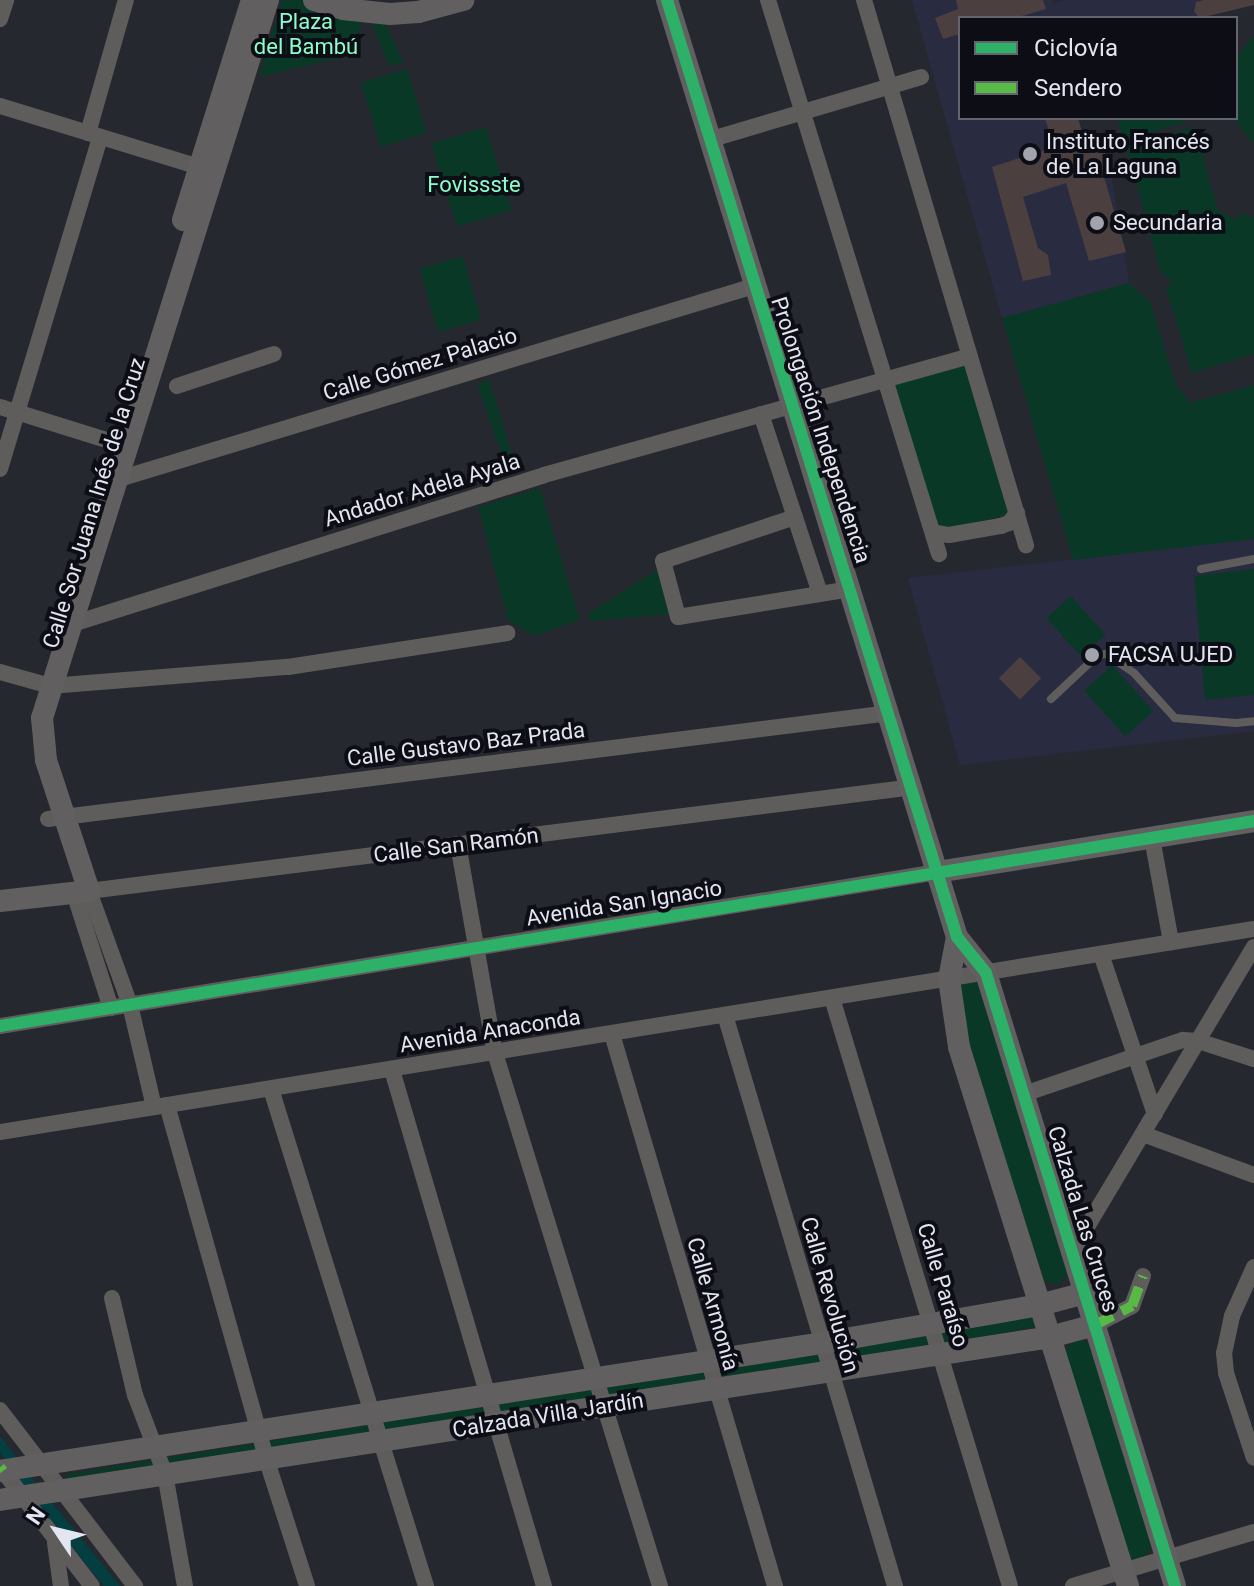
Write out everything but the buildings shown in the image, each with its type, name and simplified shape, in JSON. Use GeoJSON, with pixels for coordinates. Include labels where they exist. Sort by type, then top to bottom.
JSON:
{"type":"FeatureCollection","features":[{"type":"Feature","properties":{"kind":"street"},"geometry":{"type":"LineString","coordinates":[[0,19],[6,0]]}},
{"type":"Feature","properties":{"kind":"street"},"geometry":{"type":"LineString","coordinates":[[0,469],[94,135],[126,0]]}},
{"type":"Feature","properties":{"kind":"street","name":"Calle Sor Juana Inés de la Cruz"},"geometry":{"type":"LineString","coordinates":[[207,169],[252,0]]}},
{"type":"Feature","properties":{"kind":"street","name":"Calle Sor Juana Inés de la Cruz"},"geometry":{"type":"LineString","coordinates":[[44,685],[184,238],[268,0]]}},
{"type":"Feature","properties":{"kind":"street"},"geometry":{"type":"LineString","coordinates":[[314,0],[418,12],[463,0]]}},
{"type":"Feature","properties":{"kind":"street","name":"Prolongación Independencia"},"geometry":{"type":"LineString","coordinates":[[667,0],[937,872]]}},
{"type":"Feature","properties":{"kind":"street"},"geometry":{"type":"LineString","coordinates":[[768,0],[939,554]]}},
{"type":"Feature","properties":{"kind":"street"},"geometry":{"type":"LineString","coordinates":[[864,0],[1026,545]]}},
{"type":"Feature","properties":{"kind":"street"},"geometry":{"type":"LineString","coordinates":[[712,139],[921,77]]}},
{"type":"Feature","properties":{"kind":"street"},"geometry":{"type":"LineString","coordinates":[[0,107],[207,169]]}},
{"type":"Feature","properties":{"kind":"street","name":"Calle Gómez Palacio"},"geometry":{"type":"LineString","coordinates":[[107,482],[754,286]]}},
{"type":"Feature","properties":{"kind":"street"},"geometry":{"type":"LineString","coordinates":[[177,386],[274,354]]}},
{"type":"Feature","properties":{"kind":"street","name":"Andador Adela Ayala"},"geometry":{"type":"LineString","coordinates":[[69,625],[492,491],[970,356]]}},
{"type":"Feature","properties":{"kind":"street"},"geometry":{"type":"LineString","coordinates":[[0,407],[120,444]]}},
{"type":"Feature","properties":{"kind":"street"},"geometry":{"type":"LineString","coordinates":[[761,414],[820,593]]}},
{"type":"Feature","properties":{"kind":"street","name":"Calle Sor Juana Inés de la Cruz"},"geometry":{"type":"LineString","coordinates":[[107,482],[69,625],[30,713],[29,746],[81,892],[111,1008]]}},
{"type":"Feature","properties":{"kind":"street"},"geometry":{"type":"LineString","coordinates":[[933,532],[949,535],[1001,526],[1009,523],[1017,513]]}},
{"type":"Feature","properties":{"kind":"street"},"geometry":{"type":"LineString","coordinates":[[795,517],[663,561],[678,617],[851,589]]}},
{"type":"Feature","properties":{"kind":"street"},"geometry":{"type":"LineString","coordinates":[[0,672],[44,685],[288,667],[507,633]]}},
{"type":"Feature","properties":{"kind":"street","name":"Calle Gustavo Baz Prada"},"geometry":{"type":"LineString","coordinates":[[56,818],[889,713]]}},
{"type":"Feature","properties":{"kind":"street","name":"Calle San Ramón"},"geometry":{"type":"LineString","coordinates":[[0,901],[913,787]]}},
{"type":"Feature","properties":{"kind":"street","name":"Avenida San Ignacio"},"geometry":{"type":"LineString","coordinates":[[0,1026],[1254,821]]}},
{"type":"Feature","properties":{"kind":"street"},"geometry":{"type":"LineString","coordinates":[[1152,838],[1171,942]]}},
{"type":"Feature","properties":{"kind":"street"},"geometry":{"type":"LineString","coordinates":[[458,844],[495,1053],[660,1586]]}},
{"type":"Feature","properties":{"kind":"street","name":"Calzada Las Cruces"},"geometry":{"type":"LineString","coordinates":[[937,872],[957,937],[986,973],[1175,1586]]}},
{"type":"Feature","properties":{"kind":"street","name":"Calle Sor Juana Inés de la Cruz"},"geometry":{"type":"LineString","coordinates":[[81,892],[130,1005],[307,1586]]}},
{"type":"Feature","properties":{"kind":"street","name":"Avenida Anaconda"},"geometry":{"type":"LineString","coordinates":[[0,1132],[1254,929]]}},
{"type":"Feature","properties":{"kind":"street","name":"Calzada Las Cruces"},"geometry":{"type":"LineString","coordinates":[[957,937],[949,979],[959,1047],[1126,1578]]}},
{"type":"Feature","properties":{"kind":"street"},"geometry":{"type":"LineString","coordinates":[[1072,1252],[1254,947]]}},
{"type":"Feature","properties":{"kind":"street"},"geometry":{"type":"LineString","coordinates":[[1101,954],[1155,1114]]}},
{"type":"Feature","properties":{"kind":"street","name":"Calle Paraíso"},"geometry":{"type":"LineString","coordinates":[[832,998],[1010,1586]]}},
{"type":"Feature","properties":{"kind":"street","name":"Calle Revolución"},"geometry":{"type":"LineString","coordinates":[[725,1015],[895,1586]]}},
{"type":"Feature","properties":{"kind":"street","name":"Calle Armonía"},"geometry":{"type":"LineString","coordinates":[[612,1034],[706,1361],[775,1586]]}},
{"type":"Feature","properties":{"kind":"street"},"geometry":{"type":"LineString","coordinates":[[1024,1094],[1169,1043],[1198,1041],[1254,1059]]}},
{"type":"Feature","properties":{"kind":"street"},"geometry":{"type":"LineString","coordinates":[[392,1070],[485,1395],[544,1586]]}},
{"type":"Feature","properties":{"kind":"street"},"geometry":{"type":"LineString","coordinates":[[271,1089],[375,1413],[426,1586]]}},
{"type":"Feature","properties":{"kind":"street"},"geometry":{"type":"LineString","coordinates":[[1143,1134],[1254,1175]]}},
{"type":"Feature","properties":{"kind":"street"},"geometry":{"type":"LineString","coordinates":[[1254,1267],[1232,1316],[1224,1353],[1226,1373],[1254,1458]]}},
{"type":"Feature","properties":{"kind":"street"},"geometry":{"type":"LineString","coordinates":[[1095,1325],[1132,1306],[1143,1276]]}},
{"type":"Feature","properties":{"kind":"street","name":"Calzada Villa Jardín"},"geometry":{"type":"LineString","coordinates":[[1,1471],[822,1343],[1040,1305],[1085,1293]]}},
{"type":"Feature","properties":{"kind":"street"},"geometry":{"type":"LineString","coordinates":[[112,1298],[135,1395],[165,1474],[185,1586]]}},
{"type":"Feature","properties":{"kind":"street","name":"Calzada Villa Jardín"},"geometry":{"type":"LineString","coordinates":[[11,1498],[1050,1337],[1095,1325]]}},
{"type":"Feature","properties":{"kind":"street"},"geometry":{"type":"LineString","coordinates":[[0,1410],[135,1586]]}},
{"type":"Feature","properties":{"kind":"street"},"geometry":{"type":"LineString","coordinates":[[1,1471],[11,1498],[55,1541],[92,1586]]}},
{"type":"Feature","properties":{"kind":"street"},"geometry":{"type":"LineString","coordinates":[[1073,1586],[1126,1578],[1166,1558],[1254,1532]]}},
{"type":"Feature","properties":{"kind":"street"},"geometry":{"type":"LineString","coordinates":[[55,1541],[61,1586]]}},
{"type":"Feature","properties":{"kind":"lane"},"geometry":{"type":"LineString","coordinates":[[1201,569],[1254,559]]}},
{"type":"Feature","properties":{"kind":"lane"},"geometry":{"type":"LineString","coordinates":[[1051,699],[1097,656],[1106,654],[1134,673],[1175,718],[1236,723],[1254,721]]}},
{"type":"Feature","properties":{"kind":"shaded area","name":"Instituto Francés de La Laguna"},"geometry":{"type":"Polygon","coordinates":[[[912,0],[1052,0],[1053,4],[1065,0],[1254,0],[1209,16],[958,16],[958,120],[1079,120],[1085,141],[1100,139],[1110,167],[1129,283],[1002,318],[912,0]]]}},
{"type":"Feature","properties":{"kind":"shaded area","name":"FACSA UJED"},"geometry":{"type":"Polygon","coordinates":[[[1254,539],[1254,731],[960,765],[908,578],[1254,539]]]}},
{"type":"Feature","properties":{"kind":"shaded area"},"geometry":{"type":"Polygon","coordinates":[[[0,1436],[120,1586],[104,1586],[41,1509],[0,1453],[0,1436]]]}},
{"type":"Feature","properties":{"kind":"green space","name":"Plaza del Bambú"},"geometry":{"type":"Polygon","coordinates":[[[282,0],[301,0],[363,18],[351,55],[259,77],[282,0]]]}},
{"type":"Feature","properties":{"kind":"green space"},"geometry":{"type":"Polygon","coordinates":[[[384,21],[404,63],[389,66],[372,23],[384,21]]]}},
{"type":"Feature","properties":{"kind":"green space"},"geometry":{"type":"Polygon","coordinates":[[[1254,35],[1254,144],[1235,120],[1238,120],[1238,55],[1254,35]]]}},
{"type":"Feature","properties":{"kind":"green space"},"geometry":{"type":"Polygon","coordinates":[[[407,69],[427,133],[381,147],[361,83],[407,69]]]}},
{"type":"Feature","properties":{"kind":"green space"},"geometry":{"type":"Polygon","coordinates":[[[1118,120],[1186,120],[1186,122],[1124,140],[1118,120]]]}},
{"type":"Feature","properties":{"kind":"green space","name":"Fovissste"},"geometry":{"type":"Polygon","coordinates":[[[486,127],[511,210],[457,227],[431,144],[486,127]]]}},
{"type":"Feature","properties":{"kind":"green space"},"geometry":{"type":"Polygon","coordinates":[[[1195,127],[1218,211],[1236,219],[1241,213],[1254,217],[1254,354],[1192,373],[1166,288],[1173,283],[1160,270],[1126,145],[1195,127]]]}},
{"type":"Feature","properties":{"kind":"green space"},"geometry":{"type":"Polygon","coordinates":[[[463,256],[481,319],[438,332],[420,268],[463,256]]]}},
{"type":"Feature","properties":{"kind":"green space"},"geometry":{"type":"Polygon","coordinates":[[[1129,283],[1150,302],[1176,385],[1190,403],[1254,385],[1254,539],[1073,560],[1002,318],[1129,283]]]}},
{"type":"Feature","properties":{"kind":"green space"},"geometry":{"type":"Polygon","coordinates":[[[965,357],[1010,514],[937,535],[892,378],[965,357]]]}},
{"type":"Feature","properties":{"kind":"green space"},"geometry":{"type":"Polygon","coordinates":[[[489,379],[516,468],[507,470],[477,384],[489,379]]]}},
{"type":"Feature","properties":{"kind":"green space"},"geometry":{"type":"Polygon","coordinates":[[[540,488],[580,620],[534,636],[508,620],[478,507],[540,488]]]}},
{"type":"Feature","properties":{"kind":"green space"},"geometry":{"type":"Polygon","coordinates":[[[660,568],[674,614],[590,621],[588,614],[660,568]]]}},
{"type":"Feature","properties":{"kind":"green space"},"geometry":{"type":"Polygon","coordinates":[[[1254,569],[1254,695],[1205,700],[1194,576],[1254,569]]]}},
{"type":"Feature","properties":{"kind":"green space"},"geometry":{"type":"Polygon","coordinates":[[[1071,596],[1106,635],[1081,657],[1046,618],[1071,596]]]}},
{"type":"Feature","properties":{"kind":"green space"},"geometry":{"type":"Polygon","coordinates":[[[1112,665],[1153,711],[1125,737],[1084,690],[1112,665]]]}},
{"type":"Feature","properties":{"kind":"green space"},"geometry":{"type":"Polygon","coordinates":[[[977,981],[1068,1275],[1057,1284],[1042,1281],[958,1014],[958,988],[963,982],[977,981]]]}},
{"type":"Feature","properties":{"kind":"green space"},"geometry":{"type":"Polygon","coordinates":[[[1033,1317],[1037,1322],[1034,1327],[944,1344],[65,1479],[68,1474],[1033,1317]]]}},
{"type":"Feature","properties":{"kind":"green space"},"geometry":{"type":"Polygon","coordinates":[[[1082,1338],[1095,1350],[1153,1536],[1150,1551],[1141,1560],[1133,1561],[1124,1555],[1063,1355],[1072,1340],[1082,1338]]]}},
{"type":"Feature","properties":{"kind":"marked path"},"geometry":{"type":"LineString","coordinates":[[1095,1325],[1132,1306],[1143,1276]]}},
{"type":"Feature","properties":{"kind":"marked path"},"geometry":{"type":"LineString","coordinates":[[0,1467],[3,1471]]}},
{"type":"Feature","properties":{"kind":"cycle path"},"geometry":{"type":"LineString","coordinates":[[667,0],[957,937],[986,973],[1175,1586]]}},
{"type":"Feature","properties":{"kind":"cycle path"},"geometry":{"type":"LineString","coordinates":[[0,1026],[1254,821]]}},
{"type":"Feature","properties":{"kind":"place","name":"Instituto Francés de La Laguna"},"geometry":{"type":"Point","coordinates":[1030,154]}},
{"type":"Feature","properties":{"kind":"place","name":"Secundaria"},"geometry":{"type":"Point","coordinates":[1097,223]}},
{"type":"Feature","properties":{"kind":"place","name":"FACSA UJED"},"geometry":{"type":"Point","coordinates":[1092,655]}}]}
